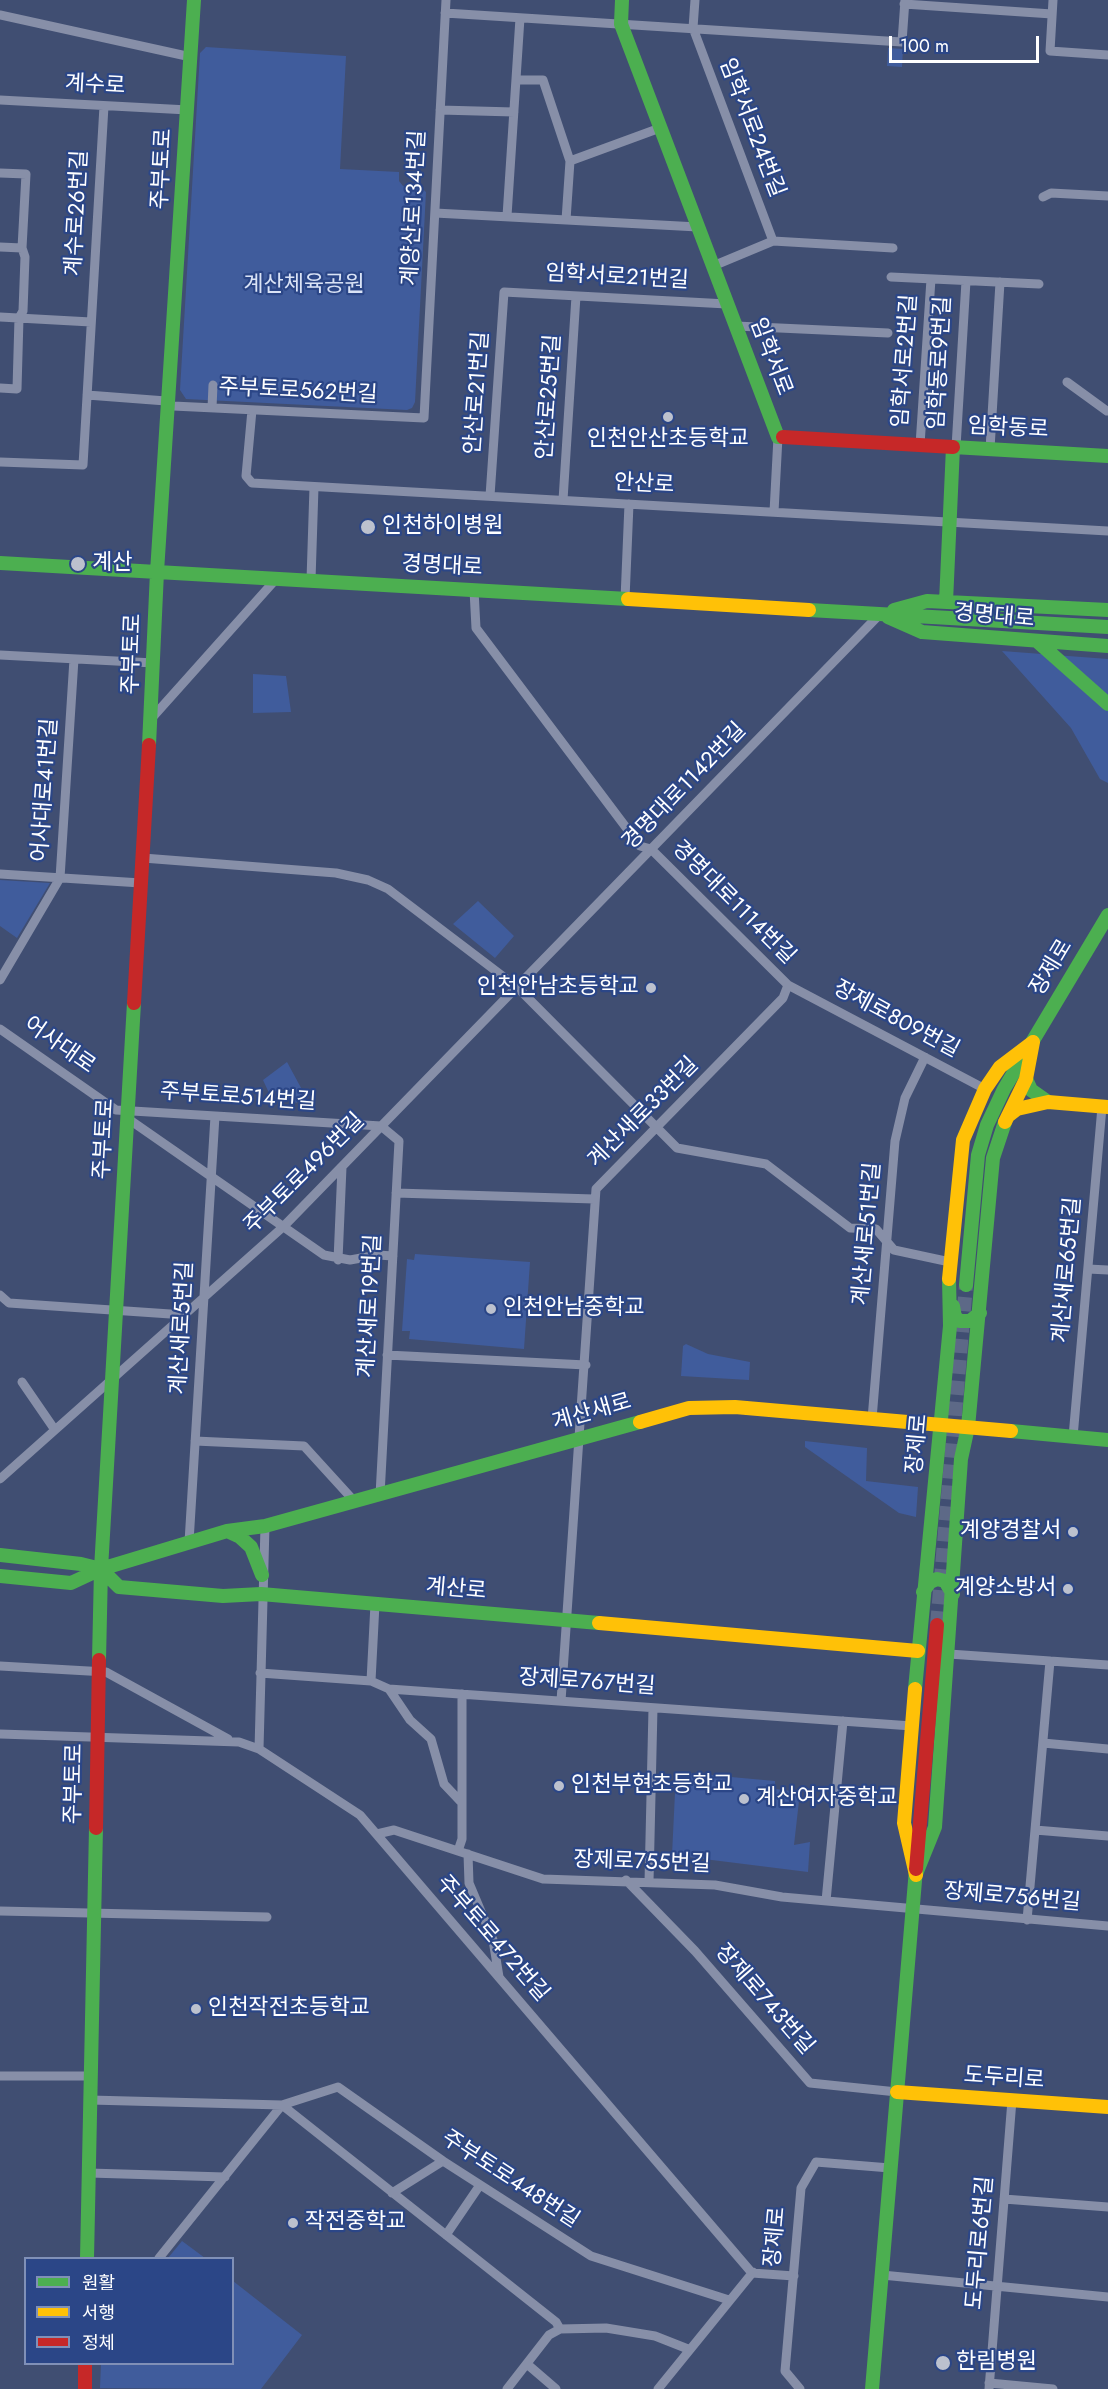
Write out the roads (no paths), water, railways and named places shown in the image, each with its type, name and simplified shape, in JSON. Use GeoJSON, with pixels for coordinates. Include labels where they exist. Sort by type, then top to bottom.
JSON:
{"type":"FeatureCollection","features":[{"type":"Feature","properties":{"kind":"main road","name":"주부토로"},"geometry":{"type":"LineString","coordinates":[[87,2257],[101,1569],[151,719],[157,572],[170,403],[194,0]]}},
{"type":"Feature","properties":{"kind":"main road","name":"임학서로"},"geometry":{"type":"LineString","coordinates":[[622,0],[621,24],[778,437]]}},
{"type":"Feature","properties":{"kind":"main road"},"geometry":{"type":"LineString","coordinates":[[778,437],[955,447]]}},
{"type":"Feature","properties":{"kind":"main road","name":"임학동로"},"geometry":{"type":"LineString","coordinates":[[946,602],[955,447],[1108,456]]}},
{"type":"Feature","properties":{"kind":"main road","name":"경명대로"},"geometry":{"type":"LineString","coordinates":[[0,563],[1108,627]]}},
{"type":"Feature","properties":{"kind":"main road","name":"경명대로"},"geometry":{"type":"LineString","coordinates":[[881,613],[927,601],[1108,610]]}},
{"type":"Feature","properties":{"kind":"main road","name":"경명대로"},"geometry":{"type":"LineString","coordinates":[[881,613],[922,632],[1108,646]]}},
{"type":"Feature","properties":{"kind":"main road"},"geometry":{"type":"LineString","coordinates":[[1038,642],[1108,704]]}},
{"type":"Feature","properties":{"kind":"main road","name":"장제로"},"geometry":{"type":"LineString","coordinates":[[966,1285],[978,1155],[987,1125],[1004,1089],[1108,915]]}},
{"type":"Feature","properties":{"kind":"main road","name":"장제로"},"geometry":{"type":"LineString","coordinates":[[916,1875],[935,1827],[961,1459],[968,1427],[993,1158],[1006,1118],[1026,1079],[1033,1042]]}},
{"type":"Feature","properties":{"kind":"main road","name":"장제로"},"geometry":{"type":"LineString","coordinates":[[916,1875],[904,1823],[923,1592],[950,1326],[948,1286],[963,1140],[985,1089],[1000,1067],[1033,1042]]}},
{"type":"Feature","properties":{"kind":"main road"},"geometry":{"type":"LineString","coordinates":[[1026,1079],[1031,1090],[1048,1102]]}},
{"type":"Feature","properties":{"kind":"main road"},"geometry":{"type":"LineString","coordinates":[[1006,1118],[1017,1109],[1048,1102],[1105,1107]]}},
{"type":"Feature","properties":{"kind":"main road"},"geometry":{"type":"LineString","coordinates":[[948,1286],[955,1317],[967,1322],[980,1313]]}},
{"type":"Feature","properties":{"kind":"main road","name":"계산새로"},"geometry":{"type":"LineString","coordinates":[[101,1569],[226,1531],[265,1526],[689,1408],[712,1406],[1108,1440]]}},
{"type":"Feature","properties":{"kind":"main road"},"geometry":{"type":"LineString","coordinates":[[226,1531],[240,1537],[251,1547],[262,1575]]}},
{"type":"Feature","properties":{"kind":"main road"},"geometry":{"type":"LineString","coordinates":[[0,1555],[81,1564],[101,1569]]}},
{"type":"Feature","properties":{"kind":"main road"},"geometry":{"type":"LineString","coordinates":[[0,1576],[71,1582],[101,1569]]}},
{"type":"Feature","properties":{"kind":"main road","name":"계산로"},"geometry":{"type":"LineString","coordinates":[[101,1569],[119,1587],[223,1596],[261,1594],[918,1651]]}},
{"type":"Feature","properties":{"kind":"main road"},"geometry":{"type":"LineString","coordinates":[[923,1592],[930,1582],[938,1579],[945,1581],[952,1594]]}},
{"type":"Feature","properties":{"kind":"main road","name":"장제로"},"geometry":{"type":"LineString","coordinates":[[872,2389],[937,1625]]}},
{"type":"Feature","properties":{"kind":"main road","name":"도두리로"},"geometry":{"type":"LineString","coordinates":[[897,2092],[1108,2107]]}},
{"type":"Feature","properties":{"kind":"main road"},"geometry":{"type":"LineString","coordinates":[[85,2365],[85,2389]]}},
{"type":"Feature","properties":{"kind":"street","name":"계양산로134번길"},"geometry":{"type":"LineString","coordinates":[[424,418],[446,0]]}},
{"type":"Feature","properties":{"kind":"street"},"geometry":{"type":"LineString","coordinates":[[693,28],[694,0]]}},
{"type":"Feature","properties":{"kind":"street"},"geometry":{"type":"LineString","coordinates":[[1053,0],[1050,51],[1108,55]]}},
{"type":"Feature","properties":{"kind":"street"},"geometry":{"type":"LineString","coordinates":[[445,13],[902,42],[904,2],[1052,14]]}},
{"type":"Feature","properties":{"kind":"street"},"geometry":{"type":"LineString","coordinates":[[0,15],[191,57]]}},
{"type":"Feature","properties":{"kind":"street"},"geometry":{"type":"LineString","coordinates":[[507,216],[520,18]]}},
{"type":"Feature","properties":{"kind":"street","name":"임학서로24번길"},"geometry":{"type":"LineString","coordinates":[[693,28],[773,241]]}},
{"type":"Feature","properties":{"kind":"street"},"geometry":{"type":"LineString","coordinates":[[516,80],[543,80],[570,161],[566,220]]}},
{"type":"Feature","properties":{"kind":"street","name":"계수로"},"geometry":{"type":"LineString","coordinates":[[0,100],[188,110]]}},
{"type":"Feature","properties":{"kind":"street","name":"계수로26번길"},"geometry":{"type":"LineString","coordinates":[[0,462],[83,465],[104,106]]}},
{"type":"Feature","properties":{"kind":"street"},"geometry":{"type":"LineString","coordinates":[[440,110],[514,112]]}},
{"type":"Feature","properties":{"kind":"street"},"geometry":{"type":"LineString","coordinates":[[570,161],[660,128]]}},
{"type":"Feature","properties":{"kind":"street"},"geometry":{"type":"LineString","coordinates":[[0,173],[26,174],[22,248],[25,257],[24,300],[23,311],[19,318],[17,389],[0,388]]}},
{"type":"Feature","properties":{"kind":"street"},"geometry":{"type":"LineString","coordinates":[[1043,197],[1051,193],[1108,196]]}},
{"type":"Feature","properties":{"kind":"street"},"geometry":{"type":"LineString","coordinates":[[435,213],[698,226]]}},
{"type":"Feature","properties":{"kind":"street"},"geometry":{"type":"LineString","coordinates":[[713,266],[773,241],[893,248]]}},
{"type":"Feature","properties":{"kind":"street"},"geometry":{"type":"LineString","coordinates":[[0,247],[22,248]]}},
{"type":"Feature","properties":{"kind":"street"},"geometry":{"type":"LineString","coordinates":[[891,276],[1039,285]]}},
{"type":"Feature","properties":{"kind":"street","name":"임학서로2번길"},"geometry":{"type":"LineString","coordinates":[[920,445],[931,279]]}},
{"type":"Feature","properties":{"kind":"street","name":"임학동로9번길"},"geometry":{"type":"LineString","coordinates":[[955,447],[966,280]]}},
{"type":"Feature","properties":{"kind":"street"},"geometry":{"type":"LineString","coordinates":[[990,449],[1000,282]]}},
{"type":"Feature","properties":{"kind":"street","name":"임학서로21번길"},"geometry":{"type":"LineString","coordinates":[[504,292],[727,304]]}},
{"type":"Feature","properties":{"kind":"street","name":"안산로21번길"},"geometry":{"type":"LineString","coordinates":[[490,496],[504,292]]}},
{"type":"Feature","properties":{"kind":"street","name":"안산로25번길"},"geometry":{"type":"LineString","coordinates":[[563,500],[576,296]]}},
{"type":"Feature","properties":{"kind":"street"},"geometry":{"type":"LineString","coordinates":[[0,317],[91,322]]}},
{"type":"Feature","properties":{"kind":"street"},"geometry":{"type":"LineString","coordinates":[[736,326],[888,333]]}},
{"type":"Feature","properties":{"kind":"street"},"geometry":{"type":"LineString","coordinates":[[1067,382],[1107,411]]}},
{"type":"Feature","properties":{"kind":"street"},"geometry":{"type":"LineString","coordinates":[[212,408],[213,385]]}},
{"type":"Feature","properties":{"kind":"street","name":"주부토로562번길"},"geometry":{"type":"LineString","coordinates":[[87,395],[166,401],[212,408],[424,418]]}},
{"type":"Feature","properties":{"kind":"street","name":"안산로"},"geometry":{"type":"LineString","coordinates":[[252,410],[246,476],[252,483],[1108,531]]}},
{"type":"Feature","properties":{"kind":"street"},"geometry":{"type":"LineString","coordinates":[[774,512],[778,437]]}},
{"type":"Feature","properties":{"kind":"street"},"geometry":{"type":"LineString","coordinates":[[310,580],[314,487]]}},
{"type":"Feature","properties":{"kind":"street"},"geometry":{"type":"LineString","coordinates":[[625,598],[629,504]]}},
{"type":"Feature","properties":{"kind":"street"},"geometry":{"type":"LineString","coordinates":[[151,719],[277,578]]}},
{"type":"Feature","properties":{"kind":"street","name":"경명대로1114번길"},"geometry":{"type":"LineString","coordinates":[[474,590],[476,628],[640,846],[651,849],[788,985]]}},
{"type":"Feature","properties":{"kind":"street","name":"경명대로1142번길"},"geometry":{"type":"LineString","coordinates":[[517,987],[881,613]]}},
{"type":"Feature","properties":{"kind":"street"},"geometry":{"type":"LineString","coordinates":[[0,662],[0,655],[154,663]]}},
{"type":"Feature","properties":{"kind":"street","name":"어사대로41번길"},"geometry":{"type":"LineString","coordinates":[[0,980],[60,878],[74,659]]}},
{"type":"Feature","properties":{"kind":"street"},"geometry":{"type":"LineString","coordinates":[[143,858],[336,873],[368,880],[388,889],[517,987],[678,1148],[766,1164],[850,1228],[876,1230],[894,1250],[950,1262]]}},
{"type":"Feature","properties":{"kind":"street"},"geometry":{"type":"LineString","coordinates":[[0,874],[141,883]]}},
{"type":"Feature","properties":{"kind":"street","name":"장제로809번길"},"geometry":{"type":"LineString","coordinates":[[788,985],[985,1089]]}},
{"type":"Feature","properties":{"kind":"street","name":"계산새로33번길"},"geometry":{"type":"LineString","coordinates":[[561,1701],[586,1365],[596,1189],[783,998],[788,985]]}},
{"type":"Feature","properties":{"kind":"street","name":"주부토로496번길"},"geometry":{"type":"LineString","coordinates":[[0,1479],[283,1227],[517,987]]}},
{"type":"Feature","properties":{"kind":"street","name":"어사대로"},"geometry":{"type":"LineString","coordinates":[[0,1029],[116,1110],[128,1114]]}},
{"type":"Feature","properties":{"kind":"street","name":"계산새로51번길"},"geometry":{"type":"LineString","coordinates":[[872,1419],[898,1119],[905,1098],[925,1057]]}},
{"type":"Feature","properties":{"kind":"street","name":"계산새로65번길"},"geometry":{"type":"LineString","coordinates":[[1073,1437],[1105,1107]]}},
{"type":"Feature","properties":{"kind":"street"},"geometry":{"type":"LineString","coordinates":[[128,1114],[212,1177],[324,1255],[338,1260],[393,1256]]}},
{"type":"Feature","properties":{"kind":"street","name":"주부토로514번길"},"geometry":{"type":"LineString","coordinates":[[128,1114],[215,1116],[381,1126]]}},
{"type":"Feature","properties":{"kind":"street","name":"계산새로5번길"},"geometry":{"type":"LineString","coordinates":[[189,1542],[215,1116]]}},
{"type":"Feature","properties":{"kind":"street","name":"계산새로19번길"},"geometry":{"type":"LineString","coordinates":[[380,1495],[399,1142],[381,1126]]}},
{"type":"Feature","properties":{"kind":"street"},"geometry":{"type":"LineString","coordinates":[[338,1260],[342,1167]]}},
{"type":"Feature","properties":{"kind":"street"},"geometry":{"type":"LineString","coordinates":[[396,1193],[594,1199]]}},
{"type":"Feature","properties":{"kind":"street"},"geometry":{"type":"LineString","coordinates":[[1088,1269],[1108,1270]]}},
{"type":"Feature","properties":{"kind":"street"},"geometry":{"type":"LineString","coordinates":[[0,1295],[4,1304],[185,1314]]}},
{"type":"Feature","properties":{"kind":"street"},"geometry":{"type":"LineString","coordinates":[[387,1355],[586,1365]]}},
{"type":"Feature","properties":{"kind":"street"},"geometry":{"type":"LineString","coordinates":[[22,1382],[55,1430]]}},
{"type":"Feature","properties":{"kind":"street"},"geometry":{"type":"LineString","coordinates":[[195,1441],[304,1446],[355,1502]]}},
{"type":"Feature","properties":{"kind":"street"},"geometry":{"type":"LineString","coordinates":[[259,1749],[261,1594],[265,1526]]}},
{"type":"Feature","properties":{"kind":"street"},"geometry":{"type":"LineString","coordinates":[[371,1681],[375,1604]]}},
{"type":"Feature","properties":{"kind":"street"},"geometry":{"type":"LineString","coordinates":[[949,1654],[1108,1665]]}},
{"type":"Feature","properties":{"kind":"street"},"geometry":{"type":"LineString","coordinates":[[1027,1920],[1050,1661]]}},
{"type":"Feature","properties":{"kind":"street"},"geometry":{"type":"LineString","coordinates":[[0,1666],[99,1670],[113,1674],[208,1731],[232,1741]]}},
{"type":"Feature","properties":{"kind":"street","name":"장제로767번길"},"geometry":{"type":"LineString","coordinates":[[260,1673],[371,1681],[389,1689],[912,1726]]}},
{"type":"Feature","properties":{"kind":"street"},"geometry":{"type":"LineString","coordinates":[[389,1689],[410,1720],[431,1739],[444,1784],[462,1803]]}},
{"type":"Feature","properties":{"kind":"street"},"geometry":{"type":"LineString","coordinates":[[458,1851],[462,1839],[462,1694]]}},
{"type":"Feature","properties":{"kind":"street"},"geometry":{"type":"LineString","coordinates":[[649,1881],[653,1708]]}},
{"type":"Feature","properties":{"kind":"street"},"geometry":{"type":"LineString","coordinates":[[826,1901],[843,1721]]}},
{"type":"Feature","properties":{"kind":"street","name":"주부토로472번길"},"geometry":{"type":"LineString","coordinates":[[0,1734],[232,1741],[259,1749],[360,1815],[753,2272]]}},
{"type":"Feature","properties":{"kind":"street"},"geometry":{"type":"LineString","coordinates":[[1043,1743],[1108,1749]]}},
{"type":"Feature","properties":{"kind":"street","name":"장제로755번길"},"geometry":{"type":"LineString","coordinates":[[377,1834],[394,1830],[543,1879],[715,1884],[782,1897],[913,1910]]}},
{"type":"Feature","properties":{"kind":"street"},"geometry":{"type":"LineString","coordinates":[[1035,1830],[1108,1836]]}},
{"type":"Feature","properties":{"kind":"street"},"geometry":{"type":"LineString","coordinates":[[468,1854],[469,1883],[493,1940],[499,1977]]}},
{"type":"Feature","properties":{"kind":"street","name":"장제로743번길"},"geometry":{"type":"LineString","coordinates":[[626,1880],[695,1951],[810,2083],[897,2092]]}},
{"type":"Feature","properties":{"kind":"street","name":"장제로756번길"},"geometry":{"type":"LineString","coordinates":[[913,1910],[1108,1926]]}},
{"type":"Feature","properties":{"kind":"street"},"geometry":{"type":"LineString","coordinates":[[0,1911],[267,1917]]}},
{"type":"Feature","properties":{"kind":"street"},"geometry":{"type":"LineString","coordinates":[[0,2076],[91,2076]]}},
{"type":"Feature","properties":{"kind":"street","name":"주부토로448번길"},"geometry":{"type":"LineString","coordinates":[[90,2100],[282,2105],[338,2087],[443,2161],[591,2256],[729,2300]]}},
{"type":"Feature","properties":{"kind":"street","name":"도두리로6번길"},"geometry":{"type":"LineString","coordinates":[[989,2386],[1012,2100]]}},
{"type":"Feature","properties":{"kind":"street"},"geometry":{"type":"LineString","coordinates":[[161,2257],[282,2105],[556,2322],[560,2329]]}},
{"type":"Feature","properties":{"kind":"street"},"geometry":{"type":"LineString","coordinates":[[392,2193],[443,2161]]}},
{"type":"Feature","properties":{"kind":"street","name":"장제로"},"geometry":{"type":"LineString","coordinates":[[800,2389],[785,2371],[801,2188],[816,2162],[890,2168]]}},
{"type":"Feature","properties":{"kind":"street"},"geometry":{"type":"LineString","coordinates":[[89,2174],[225,2177]]}},
{"type":"Feature","properties":{"kind":"street"},"geometry":{"type":"LineString","coordinates":[[446,2235],[480,2185]]}},
{"type":"Feature","properties":{"kind":"street"},"geometry":{"type":"LineString","coordinates":[[1004,2199],[1108,2207]]}},
{"type":"Feature","properties":{"kind":"street"},"geometry":{"type":"LineString","coordinates":[[658,2389],[688,2349],[753,2272],[794,2276]]}},
{"type":"Feature","properties":{"kind":"street"},"geometry":{"type":"LineString","coordinates":[[882,2275],[1108,2297]]}},
{"type":"Feature","properties":{"kind":"street"},"geometry":{"type":"LineString","coordinates":[[507,2389],[549,2335],[560,2329],[616,2330],[655,2336],[688,2349]]}},
{"type":"Feature","properties":{"kind":"street"},"geometry":{"type":"LineString","coordinates":[[527,2364],[556,2389]]}},
{"type":"Feature","properties":{"kind":"street"},"geometry":{"type":"LineString","coordinates":[[989,2386],[1053,2389]]}},
{"type":"Feature","properties":{"kind":"tunnel"},"geometry":{"type":"LineString","coordinates":[[937,1625],[966,1285]]}},
{"type":"Feature","properties":{"kind":"place","name":"인천안산초등학교"},"geometry":{"type":"Point","coordinates":[668,417]}},
{"type":"Feature","properties":{"kind":"place","name":"인천하이병원"},"geometry":{"type":"Point","coordinates":[368,527]}},
{"type":"Feature","properties":{"kind":"place","name":"계산"},"geometry":{"type":"Point","coordinates":[78,564]}},
{"type":"Feature","properties":{"kind":"place","name":"인천안남초등학교"},"geometry":{"type":"Point","coordinates":[651,988]}},
{"type":"Feature","properties":{"kind":"place","name":"인천안남중학교"},"geometry":{"type":"Point","coordinates":[491,1309]}},
{"type":"Feature","properties":{"kind":"place","name":"계양경찰서"},"geometry":{"type":"Point","coordinates":[1073,1532]}},
{"type":"Feature","properties":{"kind":"place","name":"계양소방서"},"geometry":{"type":"Point","coordinates":[1068,1589]}},
{"type":"Feature","properties":{"kind":"place","name":"인천부현초등학교"},"geometry":{"type":"Point","coordinates":[559,1786]}},
{"type":"Feature","properties":{"kind":"place","name":"계산여자중학교"},"geometry":{"type":"Point","coordinates":[744,1799]}},
{"type":"Feature","properties":{"kind":"place","name":"인천작전초등학교"},"geometry":{"type":"Point","coordinates":[196,2009]}},
{"type":"Feature","properties":{"kind":"place","name":"작전중학교"},"geometry":{"type":"Point","coordinates":[293,2223]}},
{"type":"Feature","properties":{"kind":"place","name":"한림병원"},"geometry":{"type":"Point","coordinates":[943,2363]}},
{"type":"Feature","properties":{"kind":"park label","name":"계산체육공원"},"geometry":{"type":"Point","coordinates":[304,286]}}]}
